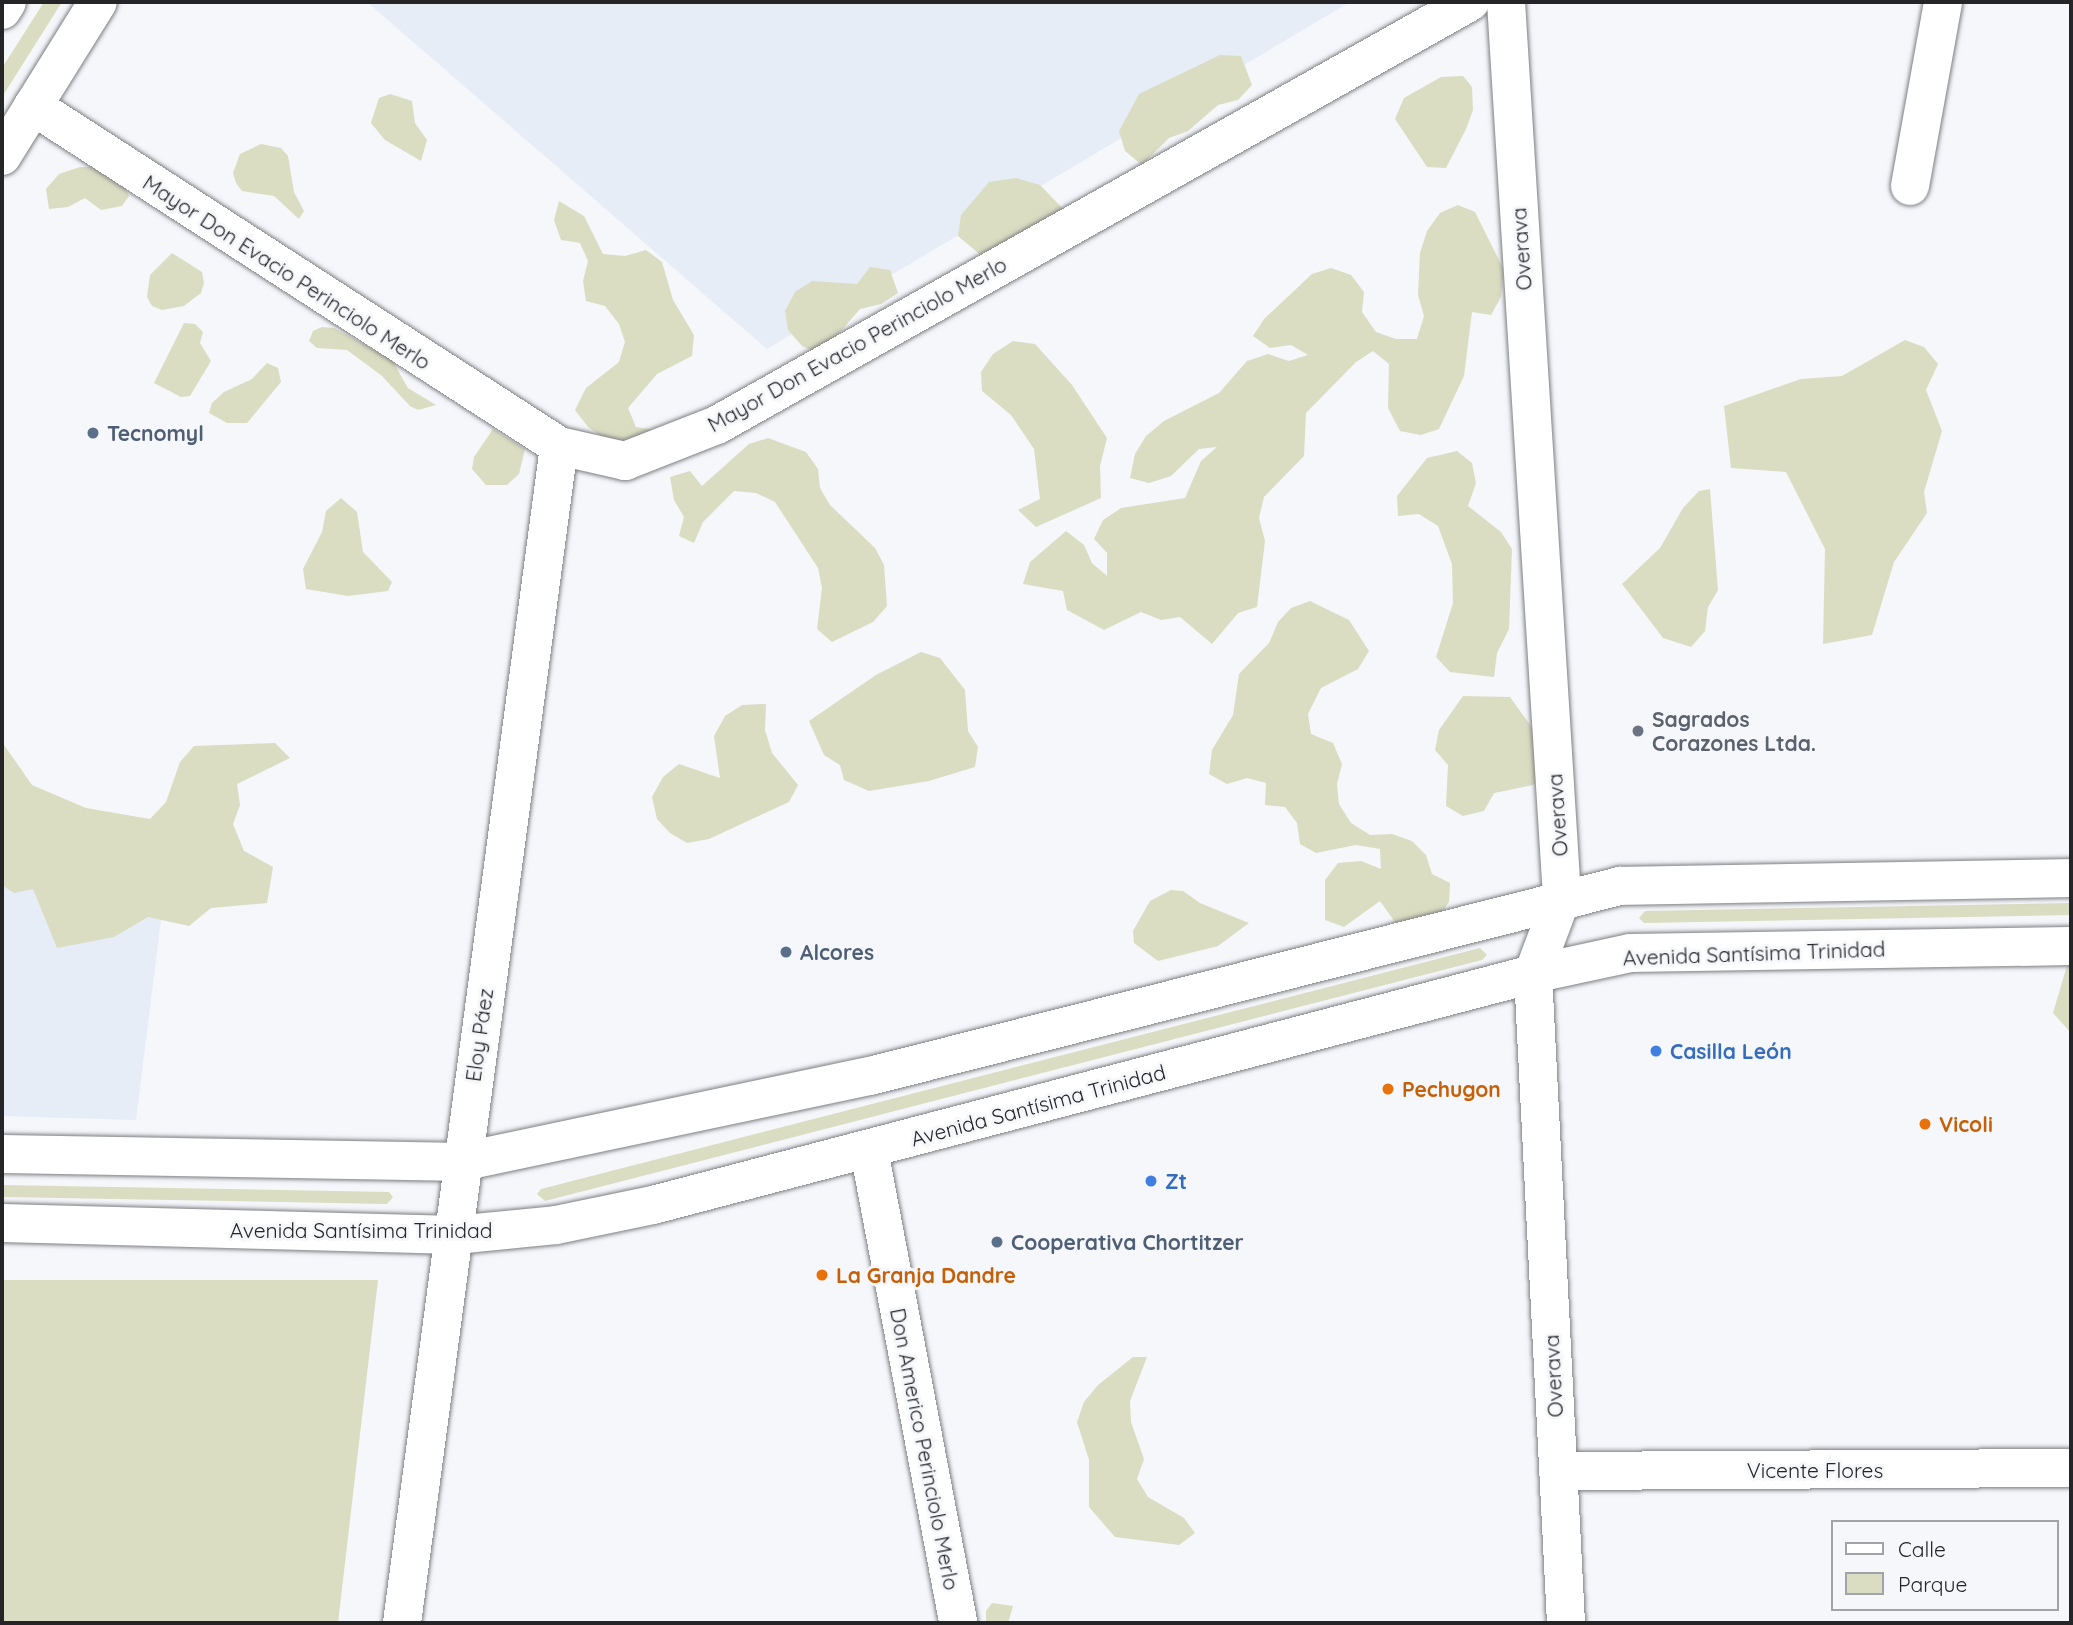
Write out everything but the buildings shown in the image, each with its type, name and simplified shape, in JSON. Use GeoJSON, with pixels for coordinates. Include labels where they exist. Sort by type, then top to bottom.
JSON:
{"type":"FeatureCollection","features":[{"type":"Feature","properties":{"kind":"main road"},"geometry":{"type":"LineString","coordinates":[[2,10],[7,2]]}},
{"type":"Feature","properties":{"kind":"main road"},"geometry":{"type":"LineString","coordinates":[[2,156],[98,2]]}},
{"type":"Feature","properties":{"kind":"main road","name":"Mayor Don Evacio Perinciolo Merlo"},"geometry":{"type":"LineString","coordinates":[[33,106],[559,446],[625,461],[717,425],[1470,2]]}},
{"type":"Feature","properties":{"kind":"main road","name":"Overava"},"geometry":{"type":"LineString","coordinates":[[1506,2],[1562,897],[1533,974],[1566,1623]]}},
{"type":"Feature","properties":{"kind":"main road"},"geometry":{"type":"LineString","coordinates":[[1910,186],[1943,2]]}},
{"type":"Feature","properties":{"kind":"main road","name":"Eloy Páez"},"geometry":{"type":"LineString","coordinates":[[402,1623],[456,1235],[461,1162],[559,446]]}},
{"type":"Feature","properties":{"kind":"main road"},"geometry":{"type":"LineString","coordinates":[[2,1154],[461,1162],[870,1076],[1562,897],[1620,886],[2071,878]]}},
{"type":"Feature","properties":{"kind":"main road","name":"Avenida Santísima Trinidad"},"geometry":{"type":"LineString","coordinates":[[2,1223],[456,1235],[556,1225],[869,1150],[1533,974],[1630,953],[2071,946]]}},
{"type":"Feature","properties":{"kind":"main road","name":"Don Americo Perinciolo Merlo"},"geometry":{"type":"LineString","coordinates":[[869,1150],[958,1623]]}},
{"type":"Feature","properties":{"kind":"main road","name":"Vicente Flores"},"geometry":{"type":"LineString","coordinates":[[1558,1471],[2071,1468]]}},
{"type":"Feature","properties":{"kind":"shaded area"},"geometry":{"type":"Polygon","coordinates":[[[367,2],[1350,2],[767,349],[367,2]]]}},
{"type":"Feature","properties":{"kind":"shaded area"},"geometry":{"type":"Polygon","coordinates":[[[2,792],[164,896],[136,1120],[2,1116],[2,792]]]}},
{"type":"Feature","properties":{"kind":"green space"},"geometry":{"type":"Polygon","coordinates":[[[44,2],[62,2],[2,97],[2,68],[44,2]]]}},
{"type":"Feature","properties":{"kind":"green space"},"geometry":{"type":"Polygon","coordinates":[[[1220,55],[1241,56],[1252,85],[1238,100],[1218,105],[1188,131],[1169,138],[1142,165],[1125,151],[1119,131],[1139,94],[1220,55]]]}},
{"type":"Feature","properties":{"kind":"green space"},"geometry":{"type":"Polygon","coordinates":[[[1463,76],[1472,87],[1473,110],[1466,129],[1446,168],[1427,167],[1395,119],[1404,98],[1441,77],[1463,76]]]}},
{"type":"Feature","properties":{"kind":"green space"},"geometry":{"type":"Polygon","coordinates":[[[390,94],[412,101],[415,123],[427,140],[421,161],[385,140],[371,123],[379,98],[390,94]]]}},
{"type":"Feature","properties":{"kind":"green space"},"geometry":{"type":"Polygon","coordinates":[[[261,144],[281,148],[288,156],[294,192],[304,211],[299,219],[274,196],[242,191],[236,183],[233,173],[240,154],[261,144]]]}},
{"type":"Feature","properties":{"kind":"green space"},"geometry":{"type":"Polygon","coordinates":[[[80,167],[102,167],[120,178],[129,196],[122,206],[101,210],[85,198],[68,207],[49,209],[46,189],[59,174],[80,167]]]}},
{"type":"Feature","properties":{"kind":"green space"},"geometry":{"type":"Polygon","coordinates":[[[1016,178],[1040,185],[1067,213],[989,262],[958,236],[961,215],[989,182],[1016,178]]]}},
{"type":"Feature","properties":{"kind":"green space"},"geometry":{"type":"Polygon","coordinates":[[[559,201],[584,216],[603,254],[625,256],[646,250],[662,262],[673,300],[694,335],[692,356],[657,374],[628,408],[636,427],[656,430],[623,451],[588,427],[575,410],[586,388],[619,362],[625,342],[619,324],[605,306],[586,301],[583,281],[588,261],[580,243],[561,240],[554,220],[559,201]]]}},
{"type":"Feature","properties":{"kind":"green space"},"geometry":{"type":"Polygon","coordinates":[[[1458,205],[1475,212],[1504,270],[1501,297],[1491,315],[1472,312],[1464,376],[1439,429],[1421,435],[1400,431],[1388,408],[1389,364],[1373,351],[1356,362],[1306,413],[1304,456],[1264,497],[1259,518],[1265,541],[1257,607],[1238,613],[1212,644],[1180,617],[1161,620],[1141,612],[1104,630],[1067,610],[1063,591],[1023,584],[1030,562],[1066,531],[1084,545],[1092,563],[1107,576],[1107,553],[1094,539],[1103,520],[1121,508],[1185,498],[1201,461],[1217,447],[1199,449],[1171,476],[1149,483],[1130,478],[1135,454],[1146,436],[1164,421],[1219,393],[1247,361],[1268,354],[1289,361],[1308,355],[1291,345],[1270,348],[1253,336],[1264,319],[1312,274],[1331,268],[1351,275],[1364,292],[1362,312],[1376,332],[1396,339],[1417,339],[1424,316],[1418,295],[1420,253],[1427,231],[1440,213],[1458,205]]]}},
{"type":"Feature","properties":{"kind":"green space"},"geometry":{"type":"Polygon","coordinates":[[[172,253],[202,272],[204,283],[201,293],[184,306],[162,310],[152,306],[147,297],[150,275],[172,253]]]}},
{"type":"Feature","properties":{"kind":"green space"},"geometry":{"type":"Polygon","coordinates":[[[870,267],[890,270],[898,293],[881,304],[860,309],[821,354],[802,346],[788,330],[785,311],[795,292],[812,281],[857,284],[870,267]]]}},
{"type":"Feature","properties":{"kind":"green space"},"geometry":{"type":"Polygon","coordinates":[[[184,323],[195,324],[203,332],[200,343],[211,361],[190,396],[181,397],[154,383],[184,323]]]}},
{"type":"Feature","properties":{"kind":"green space"},"geometry":{"type":"Polygon","coordinates":[[[322,327],[334,328],[392,360],[408,388],[436,405],[418,410],[410,406],[382,376],[347,350],[317,348],[309,341],[313,331],[322,327]]]}},
{"type":"Feature","properties":{"kind":"green space"},"geometry":{"type":"Polygon","coordinates":[[[1905,340],[1924,347],[1938,364],[1926,390],[1942,431],[1924,492],[1927,513],[1894,562],[1872,635],[1823,644],[1825,549],[1786,472],[1731,468],[1724,406],[1801,379],[1842,376],[1905,340]]]}},
{"type":"Feature","properties":{"kind":"green space"},"geometry":{"type":"Polygon","coordinates":[[[1013,341],[1035,344],[1072,385],[1107,438],[1100,466],[1101,498],[1036,527],[1018,510],[1040,499],[1034,449],[1011,415],[982,391],[981,372],[993,354],[1013,341]]]}},
{"type":"Feature","properties":{"kind":"green space"},"geometry":{"type":"Polygon","coordinates":[[[267,363],[278,368],[281,382],[247,423],[227,423],[209,413],[212,403],[224,392],[252,379],[267,363]]]}},
{"type":"Feature","properties":{"kind":"green space"},"geometry":{"type":"Polygon","coordinates":[[[493,429],[525,449],[519,474],[507,485],[486,485],[472,469],[474,457],[493,429]]]}},
{"type":"Feature","properties":{"kind":"green space"},"geometry":{"type":"Polygon","coordinates":[[[768,438],[806,452],[818,469],[820,488],[830,505],[875,548],[884,565],[887,606],[873,622],[832,642],[817,629],[822,588],[818,568],[775,502],[756,493],[734,491],[703,522],[694,543],[679,536],[684,517],[674,500],[670,477],[690,471],[702,486],[749,444],[768,438]]]}},
{"type":"Feature","properties":{"kind":"green space"},"geometry":{"type":"Polygon","coordinates":[[[1457,451],[1472,463],[1476,483],[1468,506],[1501,532],[1512,549],[1509,629],[1497,653],[1494,677],[1450,672],[1436,657],[1453,603],[1452,564],[1438,526],[1419,514],[1398,516],[1397,496],[1427,458],[1457,451]]]}},
{"type":"Feature","properties":{"kind":"green space"},"geometry":{"type":"Polygon","coordinates":[[[1710,489],[1718,590],[1708,607],[1705,631],[1691,647],[1663,638],[1622,584],[1660,548],[1683,508],[1699,491],[1710,489]]]}},
{"type":"Feature","properties":{"kind":"green space"},"geometry":{"type":"Polygon","coordinates":[[[341,498],[357,512],[363,552],[392,582],[388,591],[348,596],[306,589],[303,569],[322,532],[326,511],[341,498]]]}},
{"type":"Feature","properties":{"kind":"green space"},"geometry":{"type":"Polygon","coordinates":[[[1310,601],[1349,620],[1369,651],[1358,669],[1321,688],[1308,714],[1311,734],[1333,743],[1342,764],[1337,784],[1339,804],[1351,823],[1370,835],[1392,834],[1412,841],[1426,855],[1432,874],[1450,883],[1449,902],[1438,918],[1402,932],[1380,901],[1344,927],[1325,920],[1325,880],[1338,863],[1361,861],[1381,869],[1380,849],[1356,845],[1316,853],[1300,844],[1297,823],[1285,807],[1265,805],[1266,783],[1247,778],[1227,784],[1209,774],[1212,750],[1233,715],[1239,674],[1269,643],[1278,622],[1291,608],[1310,601]]]}},
{"type":"Feature","properties":{"kind":"green space"},"geometry":{"type":"Polygon","coordinates":[[[921,652],[940,658],[965,690],[968,731],[978,747],[975,767],[929,781],[869,791],[844,780],[840,765],[824,755],[809,721],[876,675],[921,652]]]}},
{"type":"Feature","properties":{"kind":"green space"},"geometry":{"type":"Polygon","coordinates":[[[1463,696],[1510,697],[1536,733],[1551,770],[1533,785],[1494,793],[1484,811],[1463,816],[1446,806],[1448,765],[1435,750],[1439,730],[1463,696]]]}},
{"type":"Feature","properties":{"kind":"green space"},"geometry":{"type":"Polygon","coordinates":[[[766,704],[765,730],[772,753],[798,785],[789,802],[709,839],[687,843],[670,833],[657,819],[652,797],[663,777],[679,764],[720,778],[714,736],[725,716],[742,705],[766,704]]]}},
{"type":"Feature","properties":{"kind":"green space"},"geometry":{"type":"Polygon","coordinates":[[[2,742],[32,785],[86,808],[150,819],[166,802],[180,762],[194,746],[275,743],[290,758],[237,784],[240,805],[233,824],[244,851],[273,867],[267,903],[211,908],[189,926],[148,917],[114,937],[57,948],[33,889],[14,893],[2,885],[2,742]]]}},
{"type":"Feature","properties":{"kind":"green space"},"geometry":{"type":"Polygon","coordinates":[[[1171,890],[1183,891],[1200,903],[1249,923],[1218,946],[1158,961],[1134,943],[1133,931],[1150,901],[1171,890]]]}},
{"type":"Feature","properties":{"kind":"green space"},"geometry":{"type":"Polygon","coordinates":[[[2071,903],[2071,915],[1644,923],[1639,918],[1645,911],[2071,903]]]}},
{"type":"Feature","properties":{"kind":"green space"},"geometry":{"type":"Polygon","coordinates":[[[1480,948],[1487,955],[1482,960],[545,1201],[537,1194],[541,1189],[1480,948]]]}},
{"type":"Feature","properties":{"kind":"green space"},"geometry":{"type":"Polygon","coordinates":[[[2071,952],[2071,1033],[2053,1013],[2071,952]]]}},
{"type":"Feature","properties":{"kind":"green space"},"geometry":{"type":"Polygon","coordinates":[[[2,1185],[389,1192],[393,1197],[387,1204],[2,1197],[2,1185]]]}},
{"type":"Feature","properties":{"kind":"green space"},"geometry":{"type":"Polygon","coordinates":[[[2,1280],[378,1280],[338,1623],[2,1623],[2,1280]]]}},
{"type":"Feature","properties":{"kind":"green space"},"geometry":{"type":"Polygon","coordinates":[[[1133,1357],[1147,1357],[1130,1401],[1131,1422],[1144,1459],[1137,1479],[1148,1497],[1184,1518],[1195,1533],[1179,1545],[1115,1537],[1089,1507],[1089,1460],[1077,1422],[1084,1402],[1098,1385],[1133,1357]]]}},
{"type":"Feature","properties":{"kind":"green space"},"geometry":{"type":"Polygon","coordinates":[[[992,1603],[1013,1606],[1008,1623],[986,1623],[986,1611],[992,1603]]]}},
{"type":"Feature","properties":{"kind":"place","name":"Tecnomyl"},"geometry":{"type":"Point","coordinates":[93,433]}},
{"type":"Feature","properties":{"kind":"place","name":"Sagrados Corazones Ltda."},"geometry":{"type":"Point","coordinates":[1638,731]}},
{"type":"Feature","properties":{"kind":"place","name":"Alcores"},"geometry":{"type":"Point","coordinates":[786,952]}},
{"type":"Feature","properties":{"kind":"place","name":"Casilla León"},"geometry":{"type":"Point","coordinates":[1656,1051]}},
{"type":"Feature","properties":{"kind":"place","name":"Pechugon"},"geometry":{"type":"Point","coordinates":[1388,1089]}},
{"type":"Feature","properties":{"kind":"place","name":"Vicoli"},"geometry":{"type":"Point","coordinates":[1925,1124]}},
{"type":"Feature","properties":{"kind":"place","name":"Zt"},"geometry":{"type":"Point","coordinates":[1151,1181]}},
{"type":"Feature","properties":{"kind":"place","name":"Cooperativa Chortitzer"},"geometry":{"type":"Point","coordinates":[997,1242]}},
{"type":"Feature","properties":{"kind":"place","name":"La Granja Dandre"},"geometry":{"type":"Point","coordinates":[822,1275]}}]}
